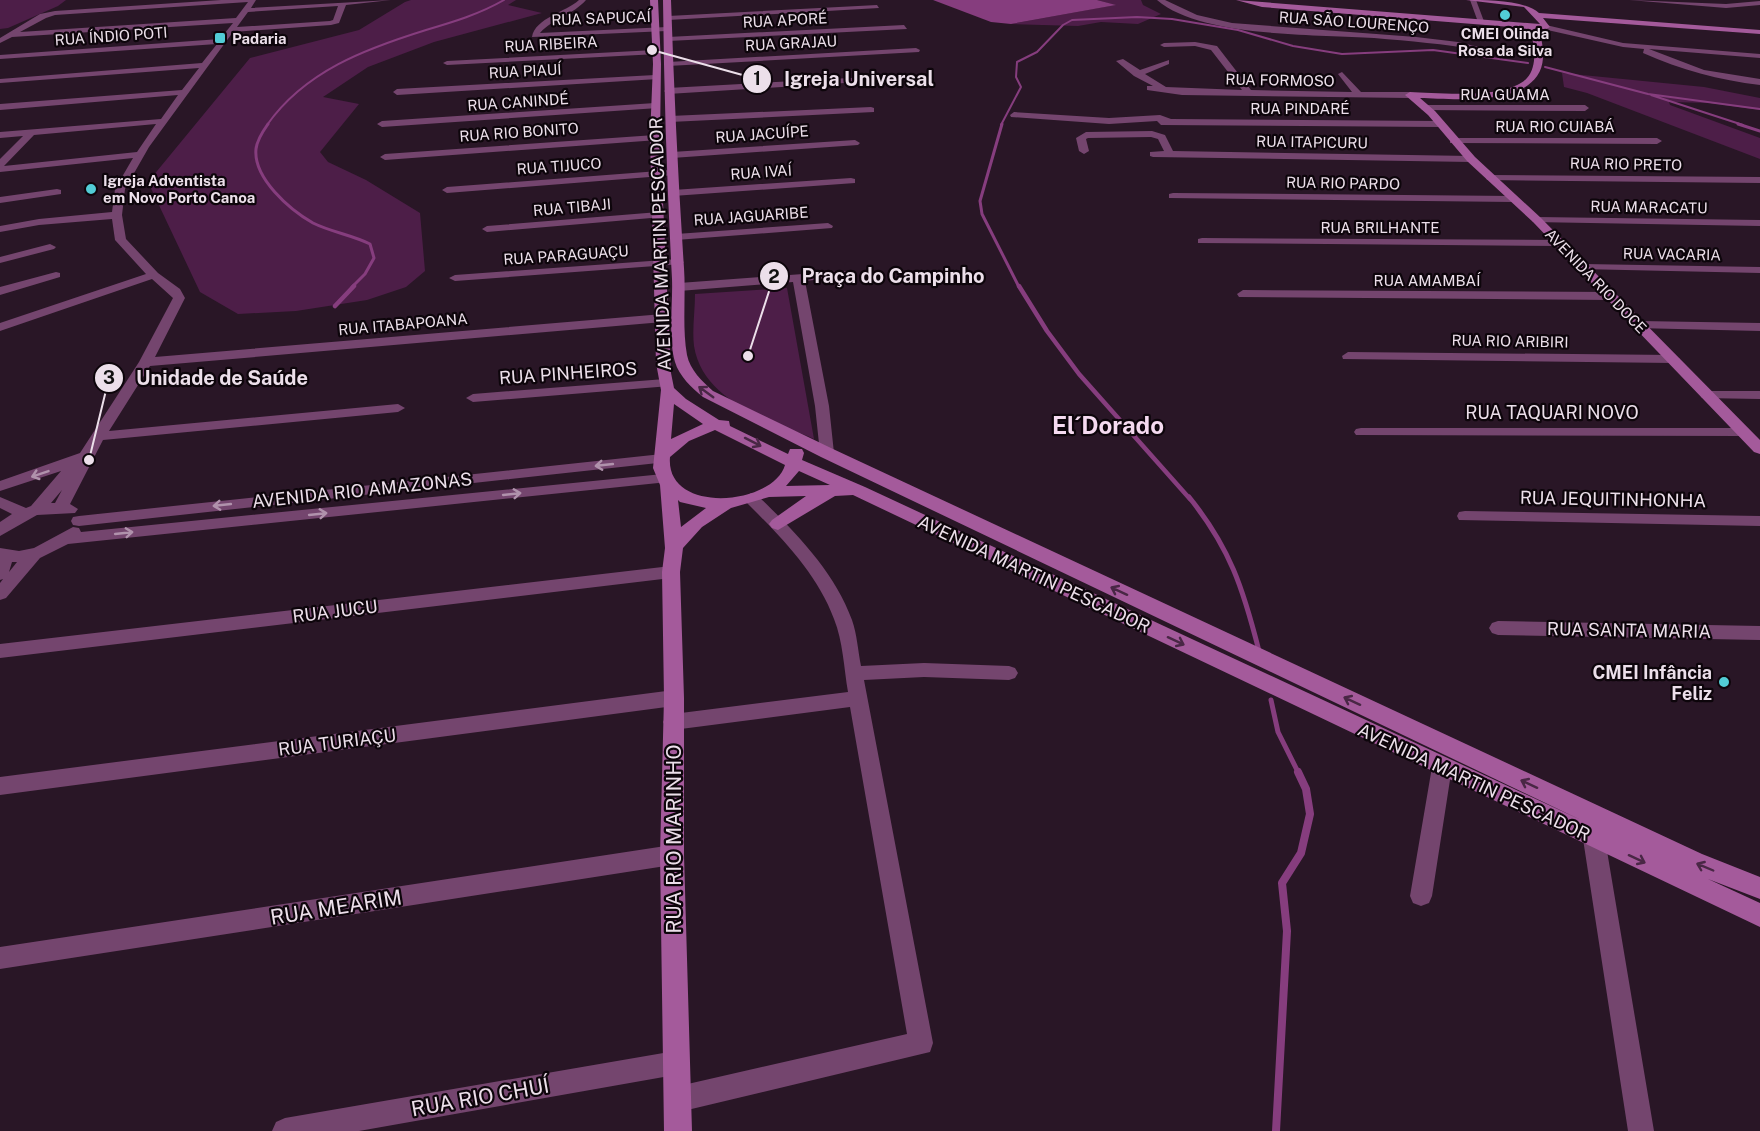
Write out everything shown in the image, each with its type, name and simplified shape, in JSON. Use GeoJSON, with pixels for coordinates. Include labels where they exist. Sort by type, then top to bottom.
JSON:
{"type":"FeatureCollection","features":[{"type":"Feature","properties":{"kind":"street"},"geometry":{"type":"LineString","coordinates":[[74,12],[86,0]]}},
{"type":"Feature","properties":{"kind":"street"},"geometry":{"type":"LineString","coordinates":[[2,37],[43,16],[253,0]]}},
{"type":"Feature","properties":{"kind":"street"},"geometry":{"type":"LineString","coordinates":[[0,531],[31,512],[99,436],[146,362],[179,298],[176,292],[154,275],[121,240],[117,216],[120,189],[139,155],[253,0]]}},
{"type":"Feature","properties":{"kind":"street"},"geometry":{"type":"LineString","coordinates":[[246,10],[388,0]]}},
{"type":"Feature","properties":{"kind":"street","name":"RUA SAPUCAÍ"},"geometry":{"type":"LineString","coordinates":[[583,0],[571,12],[539,27],[535,35],[661,29]]}},
{"type":"Feature","properties":{"kind":"street","name":"AVENIDA MARTIN PESCADOR"},"geometry":{"type":"LineString","coordinates":[[654,0],[661,29],[668,39],[668,91],[678,262],[680,354],[689,375],[708,394],[757,420],[1694,862],[1760,888]]}},
{"type":"Feature","properties":{"kind":"street","name":"AVENIDA MARTIN PESCADOR"},"geometry":{"type":"LineString","coordinates":[[667,0],[668,18],[661,29],[656,52],[655,77],[663,363],[666,386],[692,410],[796,464],[1760,915]]}},
{"type":"Feature","properties":{"kind":"street","name":"RUA SÃO LOURENÇO"},"geometry":{"type":"LineString","coordinates":[[1160,0],[1184,12],[1241,26],[1418,40],[1479,48]]}},
{"type":"Feature","properties":{"kind":"street"},"geometry":{"type":"LineString","coordinates":[[1240,0],[1262,5],[1525,25],[1539,18],[1760,32]]}},
{"type":"Feature","properties":{"kind":"street"},"geometry":{"type":"LineString","coordinates":[[1482,22],[1472,0],[1518,4],[1539,18],[1605,42],[1639,47],[1760,56]]}},
{"type":"Feature","properties":{"kind":"street"},"geometry":{"type":"LineString","coordinates":[[1632,0],[1726,6],[1760,3]]}},
{"type":"Feature","properties":{"kind":"street"},"geometry":{"type":"LineString","coordinates":[[231,30],[336,21],[343,3]]}},
{"type":"Feature","properties":{"kind":"street"},"geometry":{"type":"LineString","coordinates":[[668,18],[877,7]]}},
{"type":"Feature","properties":{"kind":"street"},"geometry":{"type":"LineString","coordinates":[[1410,95],[1485,94],[1514,89],[1529,82],[1536,72],[1538,49],[1535,33],[1539,18]]}},
{"type":"Feature","properties":{"kind":"street"},"geometry":{"type":"LineString","coordinates":[[2,37],[239,20]]}},
{"type":"Feature","properties":{"kind":"street"},"geometry":{"type":"LineString","coordinates":[[1525,25],[1535,33]]}},
{"type":"Feature","properties":{"kind":"street","name":"RUA APORÉ"},"geometry":{"type":"LineString","coordinates":[[668,39],[904,27]]}},
{"type":"Feature","properties":{"kind":"street","name":"RUA ÍNDIO POTI"},"geometry":{"type":"LineString","coordinates":[[0,57],[223,41]]}},
{"type":"Feature","properties":{"kind":"street"},"geometry":{"type":"LineString","coordinates":[[1164,45],[1201,45],[1214,48],[1248,92]]}},
{"type":"Feature","properties":{"kind":"street"},"geometry":{"type":"LineString","coordinates":[[1639,47],[1693,70],[1760,82]]}},
{"type":"Feature","properties":{"kind":"street","name":"RUA GRAJAU"},"geometry":{"type":"LineString","coordinates":[[668,64],[916,50]]}},
{"type":"Feature","properties":{"kind":"street","name":"RUA RIBEIRA"},"geometry":{"type":"LineString","coordinates":[[447,63],[656,52]]}},
{"type":"Feature","properties":{"kind":"street"},"geometry":{"type":"LineString","coordinates":[[1120,61],[1168,92]]}},
{"type":"Feature","properties":{"kind":"street"},"geometry":{"type":"LineString","coordinates":[[1137,74],[1166,62]]}},
{"type":"Feature","properties":{"kind":"street"},"geometry":{"type":"LineString","coordinates":[[0,81],[206,65]]}},
{"type":"Feature","properties":{"kind":"street"},"geometry":{"type":"LineString","coordinates":[[1342,74],[1358,94]]}},
{"type":"Feature","properties":{"kind":"street","name":"RUA PIAUÍ"},"geometry":{"type":"LineString","coordinates":[[397,92],[655,77]]}},
{"type":"Feature","properties":{"kind":"street"},"geometry":{"type":"LineString","coordinates":[[668,91],[905,77]]}},
{"type":"Feature","properties":{"kind":"street","name":"RUA FORMOSO"},"geometry":{"type":"LineString","coordinates":[[1150,88],[1168,92],[1410,95]]}},
{"type":"Feature","properties":{"kind":"street"},"geometry":{"type":"LineString","coordinates":[[0,107],[187,92]]}},
{"type":"Feature","properties":{"kind":"street"},"geometry":{"type":"LineString","coordinates":[[655,93],[660,96],[660,103],[669,104]]}},
{"type":"Feature","properties":{"kind":"street","name":"AVENIDA RIO DOCE"},"geometry":{"type":"LineString","coordinates":[[1410,95],[1430,110],[1453,141],[1584,267],[1760,449]]}},
{"type":"Feature","properties":{"kind":"street","name":"AVENIDA RIO DOCE"},"geometry":{"type":"LineString","coordinates":[[1430,96],[1430,110]]}},
{"type":"Feature","properties":{"kind":"street"},"geometry":{"type":"LineString","coordinates":[[655,106],[664,107],[665,114],[670,118],[871,110]]}},
{"type":"Feature","properties":{"kind":"street","name":"RUA CANINDÉ"},"geometry":{"type":"LineString","coordinates":[[382,124],[655,106]]}},
{"type":"Feature","properties":{"kind":"street","name":"RUA GUAMA"},"geometry":{"type":"LineString","coordinates":[[1430,110],[1586,108]]}},
{"type":"Feature","properties":{"kind":"street","name":"RUA PINDARÉ"},"geometry":{"type":"LineString","coordinates":[[1014,115],[1108,121],[1160,118],[1166,122],[1439,124]]}},
{"type":"Feature","properties":{"kind":"street"},"geometry":{"type":"LineString","coordinates":[[0,135],[165,121]]}},
{"type":"Feature","properties":{"kind":"street"},"geometry":{"type":"LineString","coordinates":[[0,164],[31,133]]}},
{"type":"Feature","properties":{"kind":"street"},"geometry":{"type":"LineString","coordinates":[[1084,151],[1081,138],[1086,135],[1152,134],[1162,137],[1170,155]]}},
{"type":"Feature","properties":{"kind":"street","name":"RUA RIO BONITO"},"geometry":{"type":"LineString","coordinates":[[385,157],[655,138]]}},
{"type":"Feature","properties":{"kind":"street","name":"RUA RIO CUIABÁ"},"geometry":{"type":"LineString","coordinates":[[1453,141],[1658,141]]}},
{"type":"Feature","properties":{"kind":"street","name":"RUA JACUÍPE"},"geometry":{"type":"LineString","coordinates":[[672,155],[855,143]]}},
{"type":"Feature","properties":{"kind":"street","name":"RUA ITAPICURU"},"geometry":{"type":"LineString","coordinates":[[1153,154],[1471,159]]}},
{"type":"Feature","properties":{"kind":"street"},"geometry":{"type":"LineString","coordinates":[[0,169],[139,155]]}},
{"type":"Feature","properties":{"kind":"street","name":"RUA TIJUCO"},"geometry":{"type":"LineString","coordinates":[[447,189],[672,173]]}},
{"type":"Feature","properties":{"kind":"street","name":"RUA RIO PRETO"},"geometry":{"type":"LineString","coordinates":[[1491,178],[1760,180]]}},
{"type":"Feature","properties":{"kind":"street","name":"RUA IVAÍ"},"geometry":{"type":"LineString","coordinates":[[673,193],[850,181]]}},
{"type":"Feature","properties":{"kind":"street"},"geometry":{"type":"LineString","coordinates":[[0,200],[57,192]]}},
{"type":"Feature","properties":{"kind":"street","name":"RUA RIO PARDO"},"geometry":{"type":"LineString","coordinates":[[1173,196],[1513,199]]}},
{"type":"Feature","properties":{"kind":"street","name":"RUA TIBAJI"},"geometry":{"type":"LineString","coordinates":[[487,229],[659,215]]}},
{"type":"Feature","properties":{"kind":"street"},"geometry":{"type":"LineString","coordinates":[[0,229],[39,222],[117,216]]}},
{"type":"Feature","properties":{"kind":"street","name":"RUA MARACATU"},"geometry":{"type":"LineString","coordinates":[[1537,220],[1760,223]]}},
{"type":"Feature","properties":{"kind":"street","name":"RUA JAGUARIBE"},"geometry":{"type":"LineString","coordinates":[[676,237],[828,226]]}},
{"type":"Feature","properties":{"kind":"street","name":"RUA BRILHANTE"},"geometry":{"type":"LineString","coordinates":[[1202,241],[1559,243]]}},
{"type":"Feature","properties":{"kind":"street"},"geometry":{"type":"LineString","coordinates":[[0,260],[50,247]]}},
{"type":"Feature","properties":{"kind":"street","name":"RUA PARAGUAÇU"},"geometry":{"type":"LineString","coordinates":[[455,278],[678,262]]}},
{"type":"Feature","properties":{"kind":"street","name":"RUA VACARIA"},"geometry":{"type":"LineString","coordinates":[[1584,267],[1760,270]]}},
{"type":"Feature","properties":{"kind":"street"},"geometry":{"type":"LineString","coordinates":[[679,287],[844,274]]}},
{"type":"Feature","properties":{"kind":"street"},"geometry":{"type":"LineString","coordinates":[[0,291],[56,275]]}},
{"type":"Feature","properties":{"kind":"street"},"geometry":{"type":"LineString","coordinates":[[0,327],[154,275]]}},
{"type":"Feature","properties":{"kind":"street"},"geometry":{"type":"LineString","coordinates":[[798,278],[822,406],[827,453]]}},
{"type":"Feature","properties":{"kind":"street","name":"RUA AMAMBAÍ"},"geometry":{"type":"LineString","coordinates":[[1243,294],[1611,296]]}},
{"type":"Feature","properties":{"kind":"street","name":"RUA ITABAPOANA"},"geometry":{"type":"LineString","coordinates":[[146,362],[663,318]]}},
{"type":"Feature","properties":{"kind":"street"},"geometry":{"type":"LineString","coordinates":[[1640,325],[1760,327]]}},
{"type":"Feature","properties":{"kind":"street","name":"RUA RIO ARIBIRI"},"geometry":{"type":"LineString","coordinates":[[1348,356],[1672,359]]}},
{"type":"Feature","properties":{"kind":"street","name":"RUA PINHEIROS"},"geometry":{"type":"LineString","coordinates":[[473,398],[666,386]]}},
{"type":"Feature","properties":{"kind":"street","name":"RUA RIO MARINHO"},"geometry":{"type":"LineString","coordinates":[[666,386],[662,457],[674,548],[671,572],[674,710],[672,855],[678,1131]]}},
{"type":"Feature","properties":{"kind":"street"},"geometry":{"type":"LineString","coordinates":[[1707,395],[1760,395]]}},
{"type":"Feature","properties":{"kind":"street"},"geometry":{"type":"LineString","coordinates":[[99,436],[398,408]]}},
{"type":"Feature","properties":{"kind":"street"},"geometry":{"type":"LineString","coordinates":[[662,457],[680,439],[690,433],[717,424],[757,420]]}},
{"type":"Feature","properties":{"kind":"street","name":"RUA TAQUARI NOVO"},"geometry":{"type":"LineString","coordinates":[[1361,432],[1743,432]]}},
{"type":"Feature","properties":{"kind":"street"},"geometry":{"type":"LineString","coordinates":[[674,548],[682,535],[696,521],[780,484],[796,464],[792,436]]}},
{"type":"Feature","properties":{"kind":"street"},"geometry":{"type":"LineString","coordinates":[[0,486],[48,471],[84,454]]}},
{"type":"Feature","properties":{"kind":"street"},"geometry":{"type":"LineString","coordinates":[[62,507],[84,454]]}},
{"type":"Feature","properties":{"kind":"street","name":"AVENIDA RIO AMAZONAS"},"geometry":{"type":"LineString","coordinates":[[79,521],[662,457]]}},
{"type":"Feature","properties":{"kind":"street"},"geometry":{"type":"LineString","coordinates":[[665,483],[680,495],[707,504],[750,497],[835,489],[859,492]]}},
{"type":"Feature","properties":{"kind":"street","name":"AVENIDA RIO AMAZONAS"},"geometry":{"type":"LineString","coordinates":[[65,539],[665,483]]}},
{"type":"Feature","properties":{"kind":"street"},"geometry":{"type":"LineString","coordinates":[[777,524],[807,503],[835,489]]}},
{"type":"Feature","properties":{"kind":"street"},"geometry":{"type":"LineString","coordinates":[[679,1098],[921,1044],[847,633],[839,608],[813,567],[777,524],[750,497]]}},
{"type":"Feature","properties":{"kind":"street"},"geometry":{"type":"LineString","coordinates":[[0,502],[31,512],[62,507],[72,509],[78,514],[79,521],[65,539],[34,554],[0,594]]}},
{"type":"Feature","properties":{"kind":"street","name":"RUA JEQUITINHONHA"},"geometry":{"type":"LineString","coordinates":[[1465,516],[1760,521]]}},
{"type":"Feature","properties":{"kind":"street"},"geometry":{"type":"LineString","coordinates":[[0,574],[3,555],[34,554]]}},
{"type":"Feature","properties":{"kind":"street","name":"RUA JUCU"},"geometry":{"type":"LineString","coordinates":[[0,651],[671,572]]}},
{"type":"Feature","properties":{"kind":"street","name":"RUA SANTA MARIA"},"geometry":{"type":"LineString","coordinates":[[1498,628],[1760,633]]}},
{"type":"Feature","properties":{"kind":"street"},"geometry":{"type":"LineString","coordinates":[[855,673],[945,670],[1009,674]]}},
{"type":"Feature","properties":{"kind":"street","name":"RUA TURIAÇU"},"geometry":{"type":"LineString","coordinates":[[0,786],[674,710],[859,698]]}},
{"type":"Feature","properties":{"kind":"street"},"geometry":{"type":"LineString","coordinates":[[1421,896],[1442,767]]}},
{"type":"Feature","properties":{"kind":"street"},"geometry":{"type":"LineString","coordinates":[[1594,838],[1641,1131]]}},
{"type":"Feature","properties":{"kind":"street","name":"RUA MEARIM"},"geometry":{"type":"LineString","coordinates":[[0,958],[672,855]]}},
{"type":"Feature","properties":{"kind":"street","name":"RUA RIO CHUÍ"},"geometry":{"type":"LineString","coordinates":[[285,1131],[675,1063]]}},
{"type":"Feature","properties":{"kind":"shaded area"},"geometry":{"type":"Polygon","coordinates":[[[0,0],[66,0],[58,6],[8,28],[0,29],[0,0]]]}},
{"type":"Feature","properties":{"kind":"shaded area"},"geometry":{"type":"Polygon","coordinates":[[[411,0],[516,0],[508,5],[542,13],[434,42],[368,67],[323,97],[359,104],[320,152],[328,162],[366,180],[420,213],[425,271],[406,287],[367,300],[296,311],[238,314],[200,292],[148,182],[250,58],[359,30],[411,0]]]}},
{"type":"Feature","properties":{"kind":"shaded area"},"geometry":{"type":"Polygon","coordinates":[[[933,0],[1097,0],[1116,5],[1011,24],[991,22],[933,0]]]}},
{"type":"Feature","properties":{"kind":"shaded area"},"geometry":{"type":"Polygon","coordinates":[[[1097,0],[1141,0],[1143,5],[1161,14],[1138,24],[1101,22],[1078,26],[1011,24],[1115,5],[1097,0]]]}},
{"type":"Feature","properties":{"kind":"shaded area"},"geometry":{"type":"Polygon","coordinates":[[[1562,73],[1704,87],[1760,98],[1760,110],[1710,103],[1669,102],[1670,105],[1760,138],[1760,159],[1587,93],[1564,87],[1562,73]]]}},
{"type":"Feature","properties":{"kind":"shaded area"},"geometry":{"type":"Polygon","coordinates":[[[787,288],[814,439],[759,416],[724,395],[710,381],[700,365],[694,346],[695,294],[787,288]]]}},
{"type":"Feature","properties":{"kind":"waterway"},"geometry":{"type":"LineString","coordinates":[[267,125],[299,90],[338,64],[403,37],[476,14],[504,0]]}},
{"type":"Feature","properties":{"kind":"waterway"},"geometry":{"type":"LineString","coordinates":[[1001,125],[1021,87],[1016,77],[1017,62],[1037,52],[1063,25],[1072,20],[1137,17],[1172,19],[1238,30],[1293,46],[1342,54],[1433,50],[1528,63]]}},
{"type":"Feature","properties":{"kind":"waterway"},"geometry":{"type":"LineString","coordinates":[[1545,67],[1648,94],[1760,109]]}},
{"type":"Feature","properties":{"kind":"waterway"},"geometry":{"type":"LineString","coordinates":[[1651,95],[1743,125]]}},
{"type":"Feature","properties":{"kind":"waterway"},"geometry":{"type":"LineString","coordinates":[[268,124],[258,142],[257,160],[260,171],[275,192],[284,202],[313,223],[370,244],[374,258],[365,274],[352,287]]}},
{"type":"Feature","properties":{"kind":"waterway"},"geometry":{"type":"LineString","coordinates":[[1002,124],[980,201],[982,214],[1019,287]]}},
{"type":"Feature","properties":{"kind":"waterway"},"geometry":{"type":"LineString","coordinates":[[1738,124],[1760,131]]}},
{"type":"Feature","properties":{"kind":"waterway"},"geometry":{"type":"LineString","coordinates":[[335,306],[354,286]]}},
{"type":"Feature","properties":{"kind":"waterway"},"geometry":{"type":"LineString","coordinates":[[1019,286],[1047,331],[1079,374],[1190,499]]}},
{"type":"Feature","properties":{"kind":"waterway"},"geometry":{"type":"LineString","coordinates":[[1189,497],[1225,552],[1241,588],[1259,651]]}},
{"type":"Feature","properties":{"kind":"waterway"},"geometry":{"type":"LineString","coordinates":[[1271,700],[1278,732],[1298,772]]}},
{"type":"Feature","properties":{"kind":"waterway"},"geometry":{"type":"LineString","coordinates":[[1276,1131],[1287,931],[1282,883],[1301,853],[1310,814],[1306,789],[1298,772]]}},
{"type":"Feature","properties":{"kind":"place","name":"CMEI Olinda Rosa da Silva"},"geometry":{"type":"Point","coordinates":[1505,15]}},
{"type":"Feature","properties":{"kind":"place","name":"Padaria"},"geometry":{"type":"Point","coordinates":[220,38]}},
{"type":"Feature","properties":{"kind":"place","name":"Igreja Universal"},"geometry":{"type":"Point","coordinates":[652,50]}},
{"type":"Feature","properties":{"kind":"place","name":"Igreja Adventista em Novo Porto Canoa"},"geometry":{"type":"Point","coordinates":[91,189]}},
{"type":"Feature","properties":{"kind":"place","name":"Praça do Campinho"},"geometry":{"type":"Point","coordinates":[748,356]}},
{"type":"Feature","properties":{"kind":"place","name":"Unidade de Saúde"},"geometry":{"type":"Point","coordinates":[89,460]}},
{"type":"Feature","properties":{"kind":"place","name":"CMEI Infância Feliz"},"geometry":{"type":"Point","coordinates":[1724,682]}},
{"type":"Feature","properties":{"kind":"district","name":"El´Dorado"},"geometry":{"type":"Point","coordinates":[1108,425]}}]}
